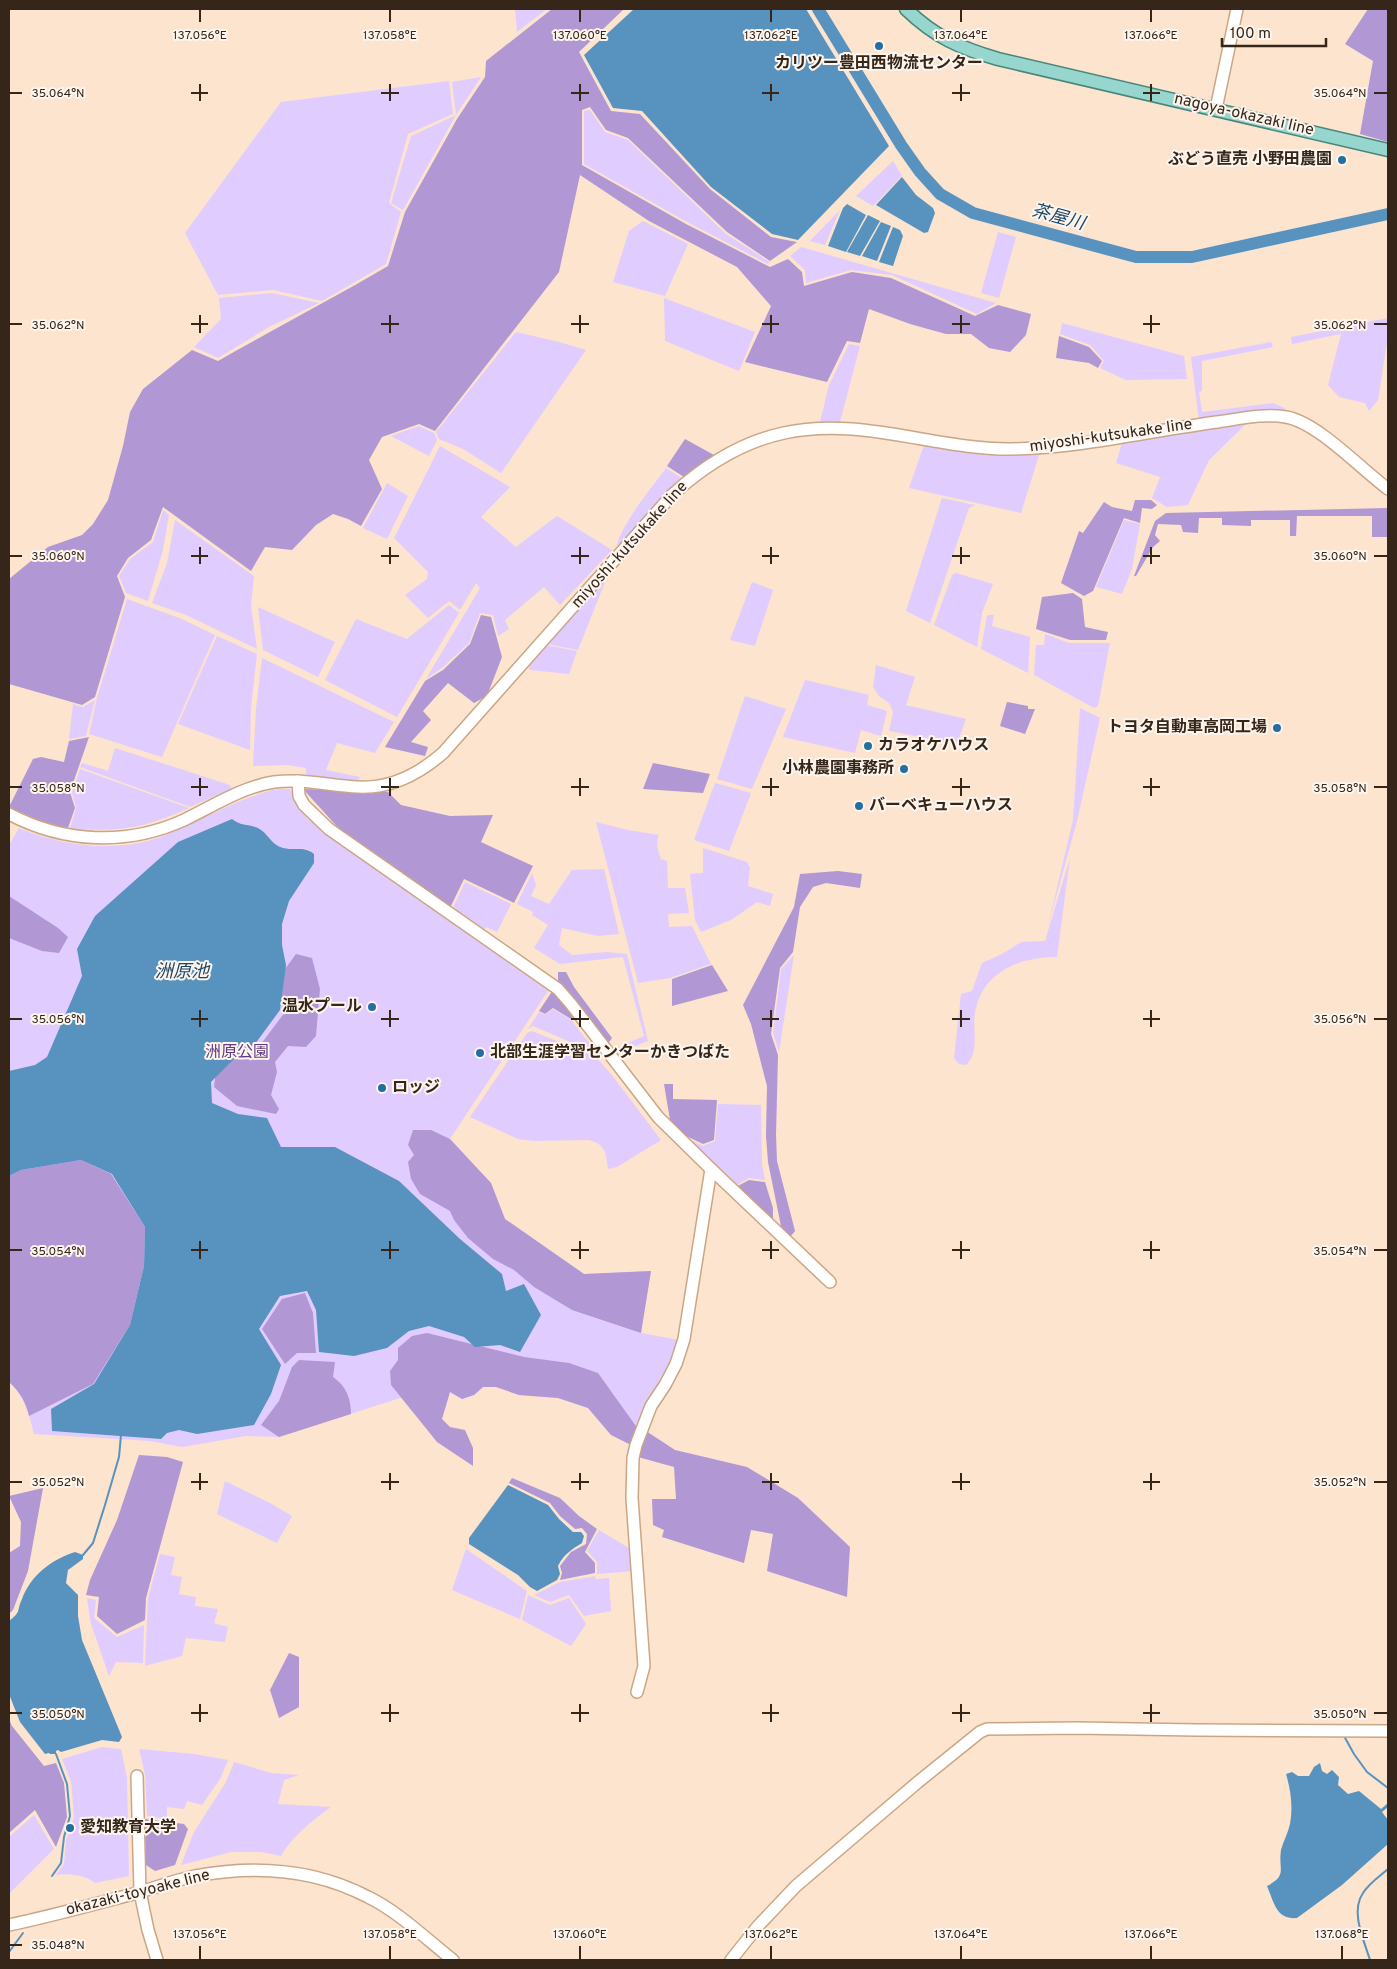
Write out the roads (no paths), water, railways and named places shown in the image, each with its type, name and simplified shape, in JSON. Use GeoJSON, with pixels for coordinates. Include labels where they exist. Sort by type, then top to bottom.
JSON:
{"type":"FeatureCollection","features":[{"type":"Feature","properties":{"kind":"main road","name":"nagoya-okazaki line"},"geometry":{"type":"LineString","coordinates":[[906,9],[932,32],[972,52],[1074,78],[1216,109],[1388,150]]}},
{"type":"Feature","properties":{"kind":"street"},"geometry":{"type":"LineString","coordinates":[[1216,109],[1236,9]]}},
{"type":"Feature","properties":{"kind":"street","name":"miyoshi-kutsukake line"},"geometry":{"type":"LineString","coordinates":[[9,814],[37,828],[53,832],[88,838],[119,838],[159,829],[257,786],[275,782],[298,781],[370,787],[400,781],[414,775],[443,752],[511,678],[672,495],[694,475],[723,456],[758,440],[783,433],[812,428],[857,428],[984,448],[1011,449],[1048,447],[1196,425],[1276,416],[1300,421],[1316,431],[1388,489]]}},
{"type":"Feature","properties":{"kind":"street"},"geometry":{"type":"LineString","coordinates":[[298,781],[299,796],[304,805],[329,829],[558,989],[572,1004],[658,1117],[830,1282]]}},
{"type":"Feature","properties":{"kind":"street"},"geometry":{"type":"LineString","coordinates":[[637,1692],[644,1666],[632,1498],[633,1458],[651,1406],[676,1364],[684,1339],[711,1169]]}},
{"type":"Feature","properties":{"kind":"street"},"geometry":{"type":"LineString","coordinates":[[731,1960],[758,1926],[796,1886],[918,1782],[980,1732],[987,1729],[1388,1731]]}},
{"type":"Feature","properties":{"kind":"street"},"geometry":{"type":"LineString","coordinates":[[137,1776],[140,1892],[157,1960]]}},
{"type":"Feature","properties":{"kind":"street","name":"okazaki-toyoake line"},"geometry":{"type":"LineString","coordinates":[[9,1925],[195,1876],[262,1870],[310,1875],[341,1884],[371,1898],[385,1906],[453,1960]]}},
{"type":"Feature","properties":{"kind":"water"},"geometry":{"type":"Polygon","coordinates":[[[634,9],[806,9],[889,146],[798,240],[772,234],[711,187],[642,111],[613,108],[584,55],[634,9]]]}},
{"type":"Feature","properties":{"kind":"water"},"geometry":{"type":"Polygon","coordinates":[[[812,9],[824,9],[841,36],[832,41],[812,9]]]}},
{"type":"Feature","properties":{"kind":"water"},"geometry":{"type":"Polygon","coordinates":[[[902,177],[916,195],[933,208],[935,213],[928,232],[924,233],[876,205],[902,177]]]}},
{"type":"Feature","properties":{"kind":"water"},"geometry":{"type":"Polygon","coordinates":[[[847,204],[866,215],[846,252],[828,246],[843,208],[847,204]]]}},
{"type":"Feature","properties":{"kind":"water"},"geometry":{"type":"Polygon","coordinates":[[[868,215],[880,221],[860,256],[847,252],[868,215]]]}},
{"type":"Feature","properties":{"kind":"water"},"geometry":{"type":"Polygon","coordinates":[[[881,222],[891,226],[877,261],[862,256],[881,222]]]}},
{"type":"Feature","properties":{"kind":"water"},"geometry":{"type":"Polygon","coordinates":[[[893,227],[900,230],[903,236],[893,266],[879,262],[893,227]]]}},
{"type":"Feature","properties":{"kind":"water","name":"洲原池"},"geometry":{"type":"Polygon","coordinates":[[[232,819],[238,823],[258,828],[275,844],[283,848],[303,849],[314,854],[314,863],[289,901],[282,924],[282,945],[286,965],[280,1010],[255,1044],[235,1058],[211,1082],[212,1103],[238,1114],[267,1118],[281,1147],[335,1147],[399,1181],[460,1239],[502,1274],[506,1291],[524,1284],[541,1315],[520,1352],[500,1345],[475,1347],[464,1337],[429,1326],[409,1331],[387,1348],[354,1356],[319,1352],[316,1310],[307,1291],[280,1296],[259,1329],[281,1365],[271,1394],[254,1425],[197,1434],[179,1430],[167,1433],[161,1439],[52,1431],[51,1409],[94,1384],[130,1325],[144,1266],[145,1227],[112,1174],[81,1160],[21,1170],[9,1176],[9,1071],[35,1065],[47,1057],[82,976],[77,949],[95,916],[178,842],[232,819]]]}},
{"type":"Feature","properties":{"kind":"water"},"geometry":{"type":"Polygon","coordinates":[[[508,1485],[548,1505],[573,1532],[581,1532],[584,1536],[582,1543],[568,1553],[560,1562],[558,1566],[560,1574],[557,1580],[537,1591],[518,1575],[469,1544],[469,1538],[508,1485]]]}},
{"type":"Feature","properties":{"kind":"water"},"geometry":{"type":"Polygon","coordinates":[[[75,1552],[83,1555],[83,1559],[68,1570],[66,1583],[78,1595],[78,1616],[82,1640],[122,1737],[119,1742],[102,1740],[61,1752],[58,1750],[56,1754],[45,1754],[20,1722],[9,1694],[9,1621],[17,1613],[26,1590],[36,1576],[58,1559],[75,1552]]]}},
{"type":"Feature","properties":{"kind":"water"},"geometry":{"type":"Polygon","coordinates":[[[1320,1763],[1322,1771],[1327,1774],[1332,1770],[1339,1777],[1338,1785],[1348,1794],[1359,1791],[1381,1809],[1388,1803],[1388,1807],[1382,1812],[1388,1820],[1388,1844],[1342,1885],[1297,1918],[1290,1918],[1284,1916],[1277,1909],[1267,1886],[1278,1879],[1280,1875],[1281,1850],[1290,1824],[1291,1799],[1286,1774],[1292,1772],[1298,1776],[1309,1776],[1314,1767],[1320,1763]]]}},
{"type":"Feature","properties":{"kind":"waterway","name":"茶屋川"},"geometry":{"type":"LineString","coordinates":[[818,9],[901,145],[920,172],[940,194],[973,213],[1136,257],[1192,257],[1388,214]]}},
{"type":"Feature","properties":{"kind":"waterway"},"geometry":{"type":"LineString","coordinates":[[83,1555],[93,1543],[119,1457],[121,1435]]}},
{"type":"Feature","properties":{"kind":"waterway"},"geometry":{"type":"LineString","coordinates":[[1344,1736],[1367,1772],[1388,1788]]}},
{"type":"Feature","properties":{"kind":"waterway"},"geometry":{"type":"LineString","coordinates":[[52,1876],[61,1863],[64,1837],[70,1816],[67,1784],[56,1754]]}},
{"type":"Feature","properties":{"kind":"waterway"},"geometry":{"type":"LineString","coordinates":[[1370,1960],[1359,1926],[1359,1901],[1368,1886],[1388,1869]]}},
{"type":"Feature","properties":{"kind":"waterway"},"geometry":{"type":"LineString","coordinates":[[9,1952],[23,1933]]}},
{"type":"Feature","properties":{"kind":"place","name":"カリツー豊田西物流センター"},"geometry":{"type":"Point","coordinates":[879,46]}},
{"type":"Feature","properties":{"kind":"place","name":"ぶどう直売 小野田農園"},"geometry":{"type":"Point","coordinates":[1342,160]}},
{"type":"Feature","properties":{"kind":"place","name":"トヨタ自動車高岡工場"},"geometry":{"type":"Point","coordinates":[1277,728]}},
{"type":"Feature","properties":{"kind":"place","name":"カラオケハウス"},"geometry":{"type":"Point","coordinates":[868,746]}},
{"type":"Feature","properties":{"kind":"place","name":"小林農園事務所"},"geometry":{"type":"Point","coordinates":[904,769]}},
{"type":"Feature","properties":{"kind":"place","name":"バーベキューハウス"},"geometry":{"type":"Point","coordinates":[859,806]}},
{"type":"Feature","properties":{"kind":"place","name":"温水プール"},"geometry":{"type":"Point","coordinates":[372,1007]}},
{"type":"Feature","properties":{"kind":"place","name":"北部生涯学習センターかきつばた"},"geometry":{"type":"Point","coordinates":[480,1053]}},
{"type":"Feature","properties":{"kind":"place","name":"ロッジ"},"geometry":{"type":"Point","coordinates":[382,1088]}},
{"type":"Feature","properties":{"kind":"place","name":"愛知教育大学"},"geometry":{"type":"Point","coordinates":[70,1828]}},
{"type":"Feature","properties":{"kind":"park label","name":"洲原公園"},"geometry":{"type":"Point","coordinates":[237,1053]}}]}
